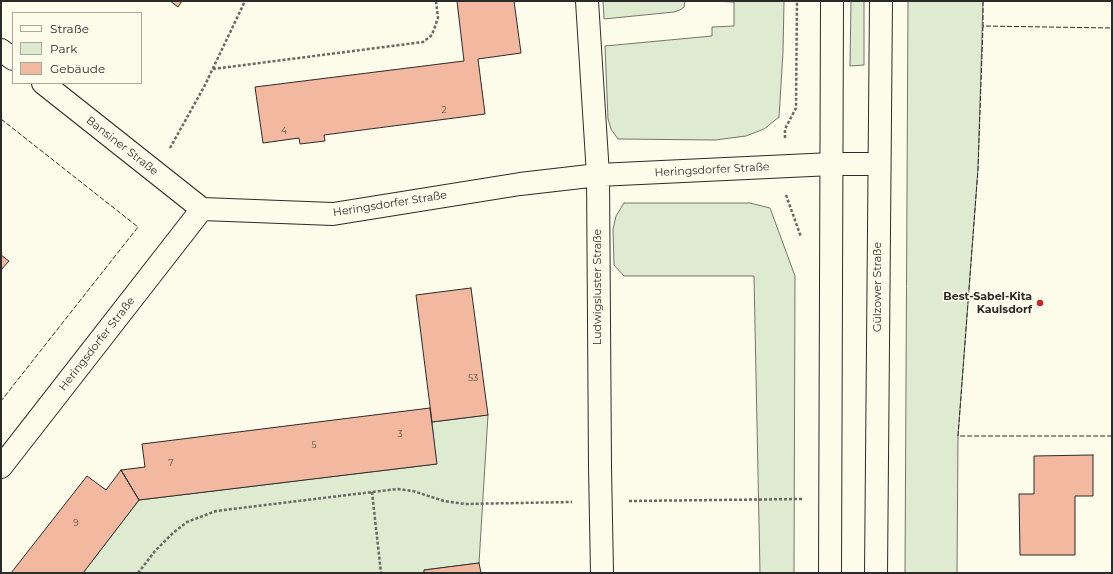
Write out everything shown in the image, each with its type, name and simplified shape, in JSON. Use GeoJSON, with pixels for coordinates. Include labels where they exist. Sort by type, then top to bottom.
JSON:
{"type":"FeatureCollection","features":[{"type":"Feature","properties":{"kind":"street","name":"Ludwigsluster Straße"},"geometry":{"type":"LineString","coordinates":[[587,1],[598,175],[600,502],[602,573]]}},
{"type":"Feature","properties":{"kind":"street"},"geometry":{"type":"LineString","coordinates":[[830,573],[832,1]]}},
{"type":"Feature","properties":{"kind":"street","name":"Gülzower Straße"},"geometry":{"type":"LineString","coordinates":[[876,573],[881,1]]}},
{"type":"Feature","properties":{"kind":"street"},"geometry":{"type":"LineString","coordinates":[[1,50],[12,58]]}},
{"type":"Feature","properties":{"kind":"street","name":"Bansiner Straße"},"geometry":{"type":"LineString","coordinates":[[44,84],[202,210]]}},
{"type":"Feature","properties":{"kind":"street","name":"Heringsdorfer Straße"},"geometry":{"type":"LineString","coordinates":[[1,467],[202,210],[333,214],[520,184],[598,175],[832,164],[879,164]]}},
{"type":"Feature","properties":{"kind":"path"},"geometry":{"type":"LineString","coordinates":[[156,173],[213,69],[245,1]]}},
{"type":"Feature","properties":{"kind":"path"},"geometry":{"type":"LineString","coordinates":[[213,69],[423,42],[432,35],[438,18],[436,1]]}},
{"type":"Feature","properties":{"kind":"path"},"geometry":{"type":"LineString","coordinates":[[785,129],[796,108],[797,1]]}},
{"type":"Feature","properties":{"kind":"path"},"geometry":{"type":"LineString","coordinates":[[138,573],[155,551],[173,533],[188,522],[203,515],[216,511],[397,489],[413,491],[444,502],[465,504],[803,499]]}},
{"type":"Feature","properties":{"kind":"path"},"geometry":{"type":"LineString","coordinates":[[372,492],[381,573]]}},
{"type":"Feature","properties":{"kind":"green space"},"geometry":{"type":"Polygon","coordinates":[[[603,1],[685,1],[684,7],[674,12],[604,19],[603,1]]]}},
{"type":"Feature","properties":{"kind":"green space"},"geometry":{"type":"Polygon","coordinates":[[[712,1],[784,1],[779,117],[764,129],[746,136],[715,140],[618,139],[611,129],[608,119],[605,46],[712,36],[712,27],[734,26],[734,2],[712,1]]]}},
{"type":"Feature","properties":{"kind":"green space"},"geometry":{"type":"Polygon","coordinates":[[[851,1],[864,1],[864,65],[850,66],[851,1]]]}},
{"type":"Feature","properties":{"kind":"green space"},"geometry":{"type":"Polygon","coordinates":[[[908,1],[983,1],[978,169],[958,436],[957,573],[905,573],[908,1]]]}},
{"type":"Feature","properties":{"kind":"green space"},"geometry":{"type":"Polygon","coordinates":[[[624,203],[750,203],[770,208],[795,276],[794,573],[760,573],[754,276],[624,276],[614,265],[613,229],[616,216],[624,203]]]}},
{"type":"Feature","properties":{"kind":"green space"},"geometry":{"type":"Polygon","coordinates":[[[488,415],[479,563],[424,570],[424,573],[83,573],[139,500],[436,464],[432,422],[488,415]]]}},
{"type":"Feature","properties":{"kind":"building"},"geometry":{"type":"Polygon","coordinates":[[[170,1],[182,1],[178,7],[170,1]]]}},
{"type":"Feature","properties":{"kind":"building"},"geometry":{"type":"Polygon","coordinates":[[[457,1],[514,1],[521,53],[478,59],[485,114],[324,135],[325,141],[300,144],[299,138],[263,143],[255,87],[464,61],[457,1]]]}},
{"type":"Feature","properties":{"kind":"building"},"geometry":{"type":"Polygon","coordinates":[[[1,255],[9,261],[1,270],[1,255]]]}},
{"type":"Feature","properties":{"kind":"building"},"geometry":{"type":"Polygon","coordinates":[[[471,288],[488,415],[432,422],[416,295],[471,288]]]}},
{"type":"Feature","properties":{"kind":"building"},"geometry":{"type":"Polygon","coordinates":[[[430,408],[437,464],[139,500],[121,470],[145,467],[142,444],[430,408]]]}},
{"type":"Feature","properties":{"kind":"building"},"geometry":{"type":"Polygon","coordinates":[[[1093,455],[1093,496],[1075,496],[1075,555],[1020,555],[1019,494],[1034,494],[1034,456],[1093,455]]]}},
{"type":"Feature","properties":{"kind":"building"},"geometry":{"type":"Polygon","coordinates":[[[121,470],[139,500],[83,573],[11,573],[87,476],[106,490],[121,470]]]}},
{"type":"Feature","properties":{"kind":"building"},"geometry":{"type":"Polygon","coordinates":[[[479,563],[481,573],[424,573],[424,570],[479,563]]]}},
{"type":"Feature","properties":{"kind":"fence"},"geometry":{"type":"LineString","coordinates":[[983,1],[983,26],[1112,28]]}},
{"type":"Feature","properties":{"kind":"fence"},"geometry":{"type":"LineString","coordinates":[[983,26],[978,169],[958,436],[1112,436]]}},
{"type":"Feature","properties":{"kind":"fence"},"geometry":{"type":"LineString","coordinates":[[1,119],[138,227],[1,401]]}},
{"type":"Feature","properties":{"kind":"place","name":"Best-Sabel-Kita Kaulsdorf"},"geometry":{"type":"Point","coordinates":[1040,303]}}]}
